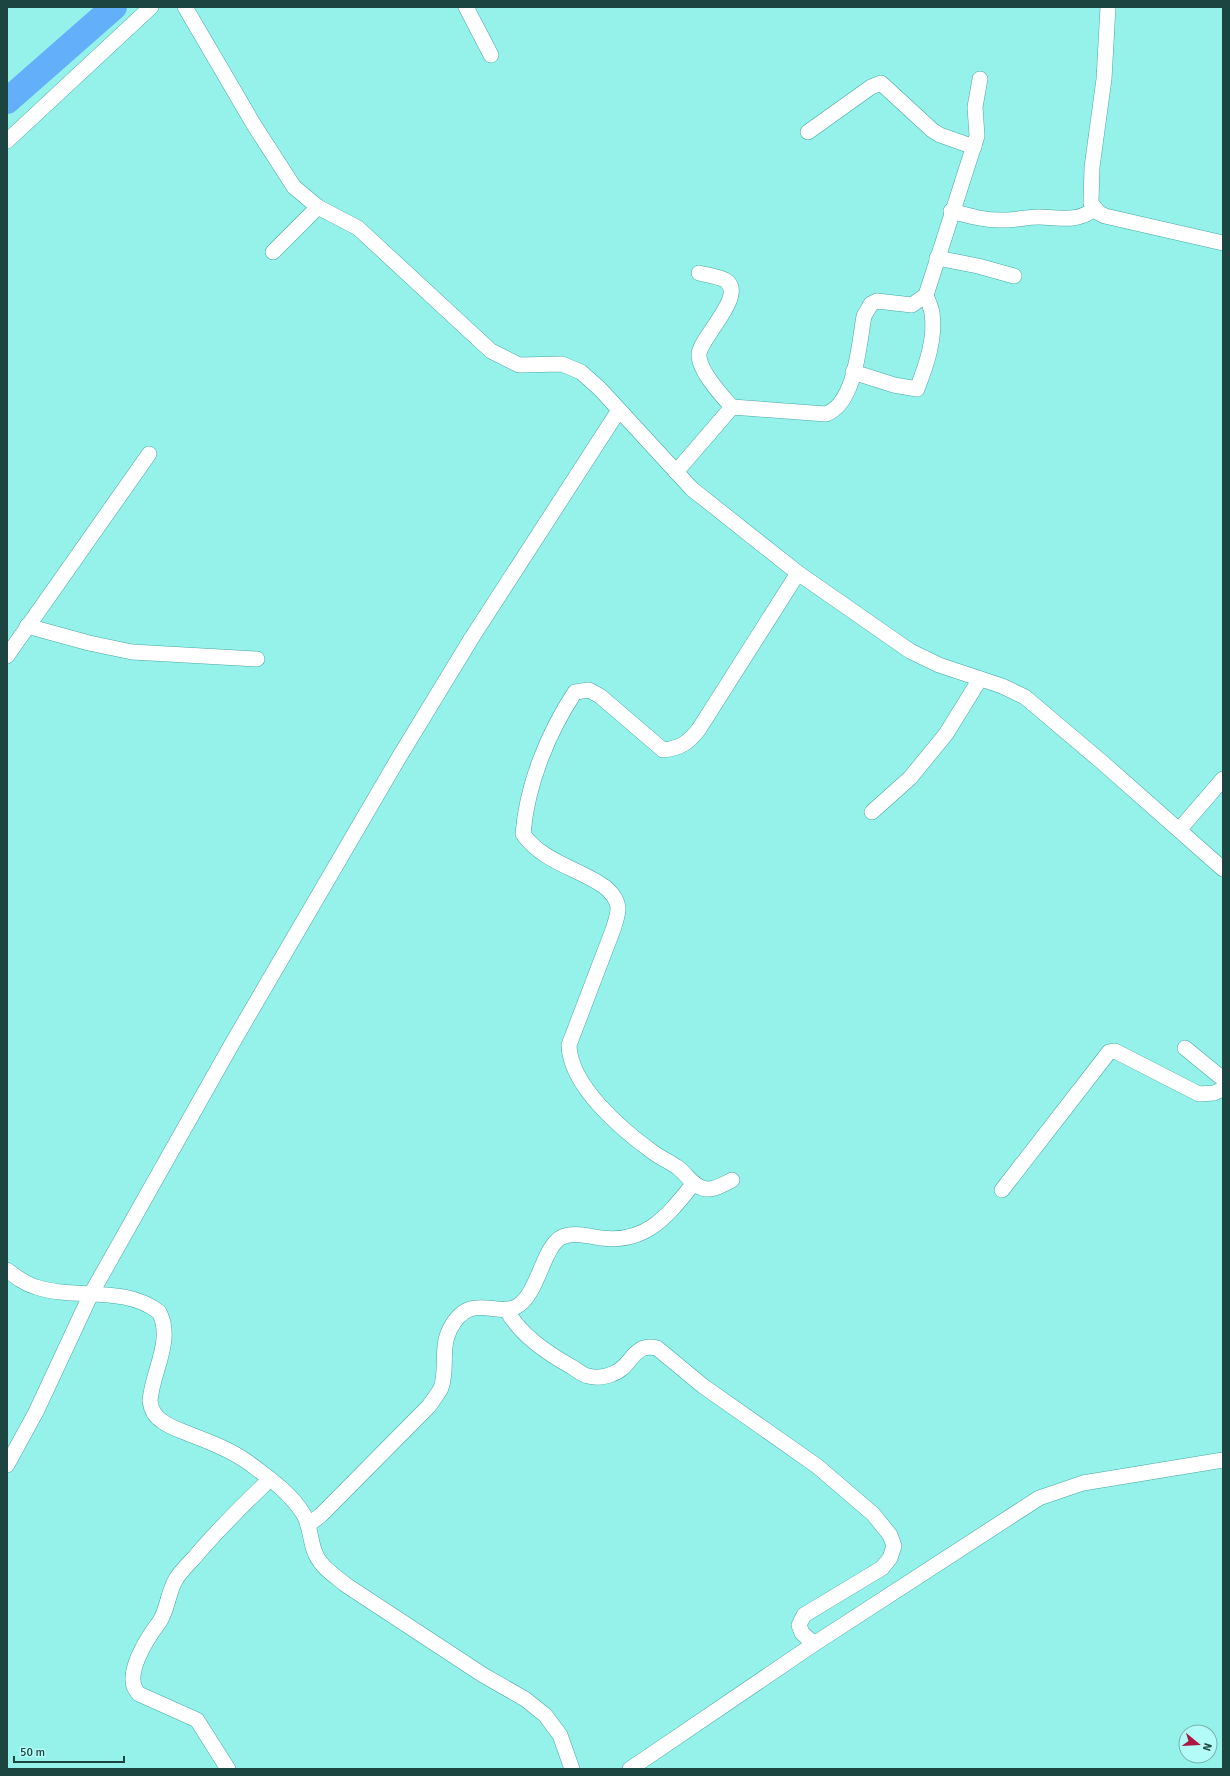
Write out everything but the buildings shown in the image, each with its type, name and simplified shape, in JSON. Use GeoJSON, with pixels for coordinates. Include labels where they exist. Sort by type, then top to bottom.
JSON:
{"type":"FeatureCollection","features":[{"type":"Feature","properties":{"kind":"street"},"geometry":{"type":"LineString","coordinates":[[7,141],[151,7]]}},
{"type":"Feature","properties":{"kind":"street"},"geometry":{"type":"LineString","coordinates":[[185,7],[254,125],[294,186],[318,207],[358,228],[491,351],[519,366],[562,364],[580,372],[600,389],[692,489],[798,573],[910,651],[938,665],[1002,686],[1025,697],[1103,763],[1223,869]]}},
{"type":"Feature","properties":{"kind":"street"},"geometry":{"type":"LineString","coordinates":[[466,7],[491,55]]}},
{"type":"Feature","properties":{"kind":"street"},"geometry":{"type":"LineString","coordinates":[[1108,7],[1104,79],[1090,197],[1094,209],[1105,216],[1223,243]]}},
{"type":"Feature","properties":{"kind":"street"},"geometry":{"type":"LineString","coordinates":[[853,372],[894,385],[917,389],[924,372],[931,344],[932,313],[926,295],[951,211],[974,147],[976,136],[974,107],[980,80]]}},
{"type":"Feature","properties":{"kind":"street"},"geometry":{"type":"LineString","coordinates":[[808,132],[871,87],[881,84],[932,130],[940,135],[974,147]]}},
{"type":"Feature","properties":{"kind":"street"},"geometry":{"type":"LineString","coordinates":[[273,252],[318,207]]}},
{"type":"Feature","properties":{"kind":"street"},"geometry":{"type":"LineString","coordinates":[[951,211],[983,219],[1006,220],[1040,217],[1077,218],[1088,214],[1094,209]]}},
{"type":"Feature","properties":{"kind":"street"},"geometry":{"type":"LineString","coordinates":[[937,258],[978,266],[1014,276]]}},
{"type":"Feature","properties":{"kind":"street"},"geometry":{"type":"LineString","coordinates":[[699,273],[726,281],[732,287],[732,295],[727,307],[702,343],[699,354],[700,363],[705,373],[732,407],[826,414],[835,411],[844,400],[853,372],[864,316],[871,304],[884,301],[912,305],[926,295]]}},
{"type":"Feature","properties":{"kind":"street"},"geometry":{"type":"LineString","coordinates":[[676,472],[732,407]]}},
{"type":"Feature","properties":{"kind":"street"},"geometry":{"type":"LineString","coordinates":[[7,1465],[36,1412],[91,1294],[233,1042],[398,759],[471,639],[619,410]]}},
{"type":"Feature","properties":{"kind":"street"},"geometry":{"type":"LineString","coordinates":[[7,656],[149,454]]}},
{"type":"Feature","properties":{"kind":"street"},"geometry":{"type":"LineString","coordinates":[[732,1180],[716,1188],[708,1189],[694,1183],[678,1168],[654,1153],[617,1121],[585,1087],[575,1073],[570,1057],[569,1045],[614,927],[618,909],[614,896],[602,885],[552,860],[530,844],[523,834],[524,815],[537,769],[562,712],[575,692],[589,690],[600,696],[663,750],[676,749],[690,740],[699,729],[798,573]]}},
{"type":"Feature","properties":{"kind":"street"},"geometry":{"type":"LineString","coordinates":[[27,626],[88,643],[132,652],[257,659]]}},
{"type":"Feature","properties":{"kind":"street"},"geometry":{"type":"LineString","coordinates":[[872,812],[910,778],[942,739],[980,679]]}},
{"type":"Feature","properties":{"kind":"street"},"geometry":{"type":"LineString","coordinates":[[1179,830],[1223,779]]}},
{"type":"Feature","properties":{"kind":"street"},"geometry":{"type":"LineString","coordinates":[[1185,1048],[1223,1079]]}},
{"type":"Feature","properties":{"kind":"street"},"geometry":{"type":"LineString","coordinates":[[1002,1190],[1109,1052],[1115,1051],[1199,1094],[1214,1093],[1223,1089]]}},
{"type":"Feature","properties":{"kind":"street"},"geometry":{"type":"LineString","coordinates":[[308,1525],[321,1515],[429,1406],[441,1388],[444,1370],[443,1348],[450,1329],[462,1314],[475,1307],[506,1309],[519,1306],[530,1294],[553,1246],[561,1237],[576,1234],[608,1239],[638,1235],[656,1226],[668,1215],[694,1183]]}},
{"type":"Feature","properties":{"kind":"street"},"geometry":{"type":"LineString","coordinates":[[7,1270],[26,1283],[50,1291],[116,1296],[143,1304],[159,1312],[163,1319],[164,1338],[150,1392],[151,1408],[155,1415],[162,1422],[234,1454],[270,1479],[297,1504],[308,1525],[314,1550],[318,1559],[346,1585],[483,1675],[525,1699],[545,1715],[560,1735],[572,1769]]}},
{"type":"Feature","properties":{"kind":"street"},"geometry":{"type":"LineString","coordinates":[[506,1309],[511,1319],[524,1333],[551,1355],[587,1376],[600,1377],[614,1374],[639,1350],[647,1346],[657,1348],[703,1386],[817,1466],[873,1514],[890,1534],[894,1546],[890,1558],[882,1568],[804,1615],[799,1625],[802,1633],[814,1644]]}},
{"type":"Feature","properties":{"kind":"street"},"geometry":{"type":"LineString","coordinates":[[630,1769],[814,1644],[1040,1498],[1083,1483],[1223,1460]]}},
{"type":"Feature","properties":{"kind":"street"},"geometry":{"type":"LineString","coordinates":[[228,1769],[196,1720],[139,1694],[135,1690],[132,1678],[147,1639],[163,1614],[168,1596],[176,1578],[205,1544],[270,1479]]}},
{"type":"Feature","properties":{"kind":"waterway"},"geometry":{"type":"LineString","coordinates":[[7,101],[114,7]]}}]}
